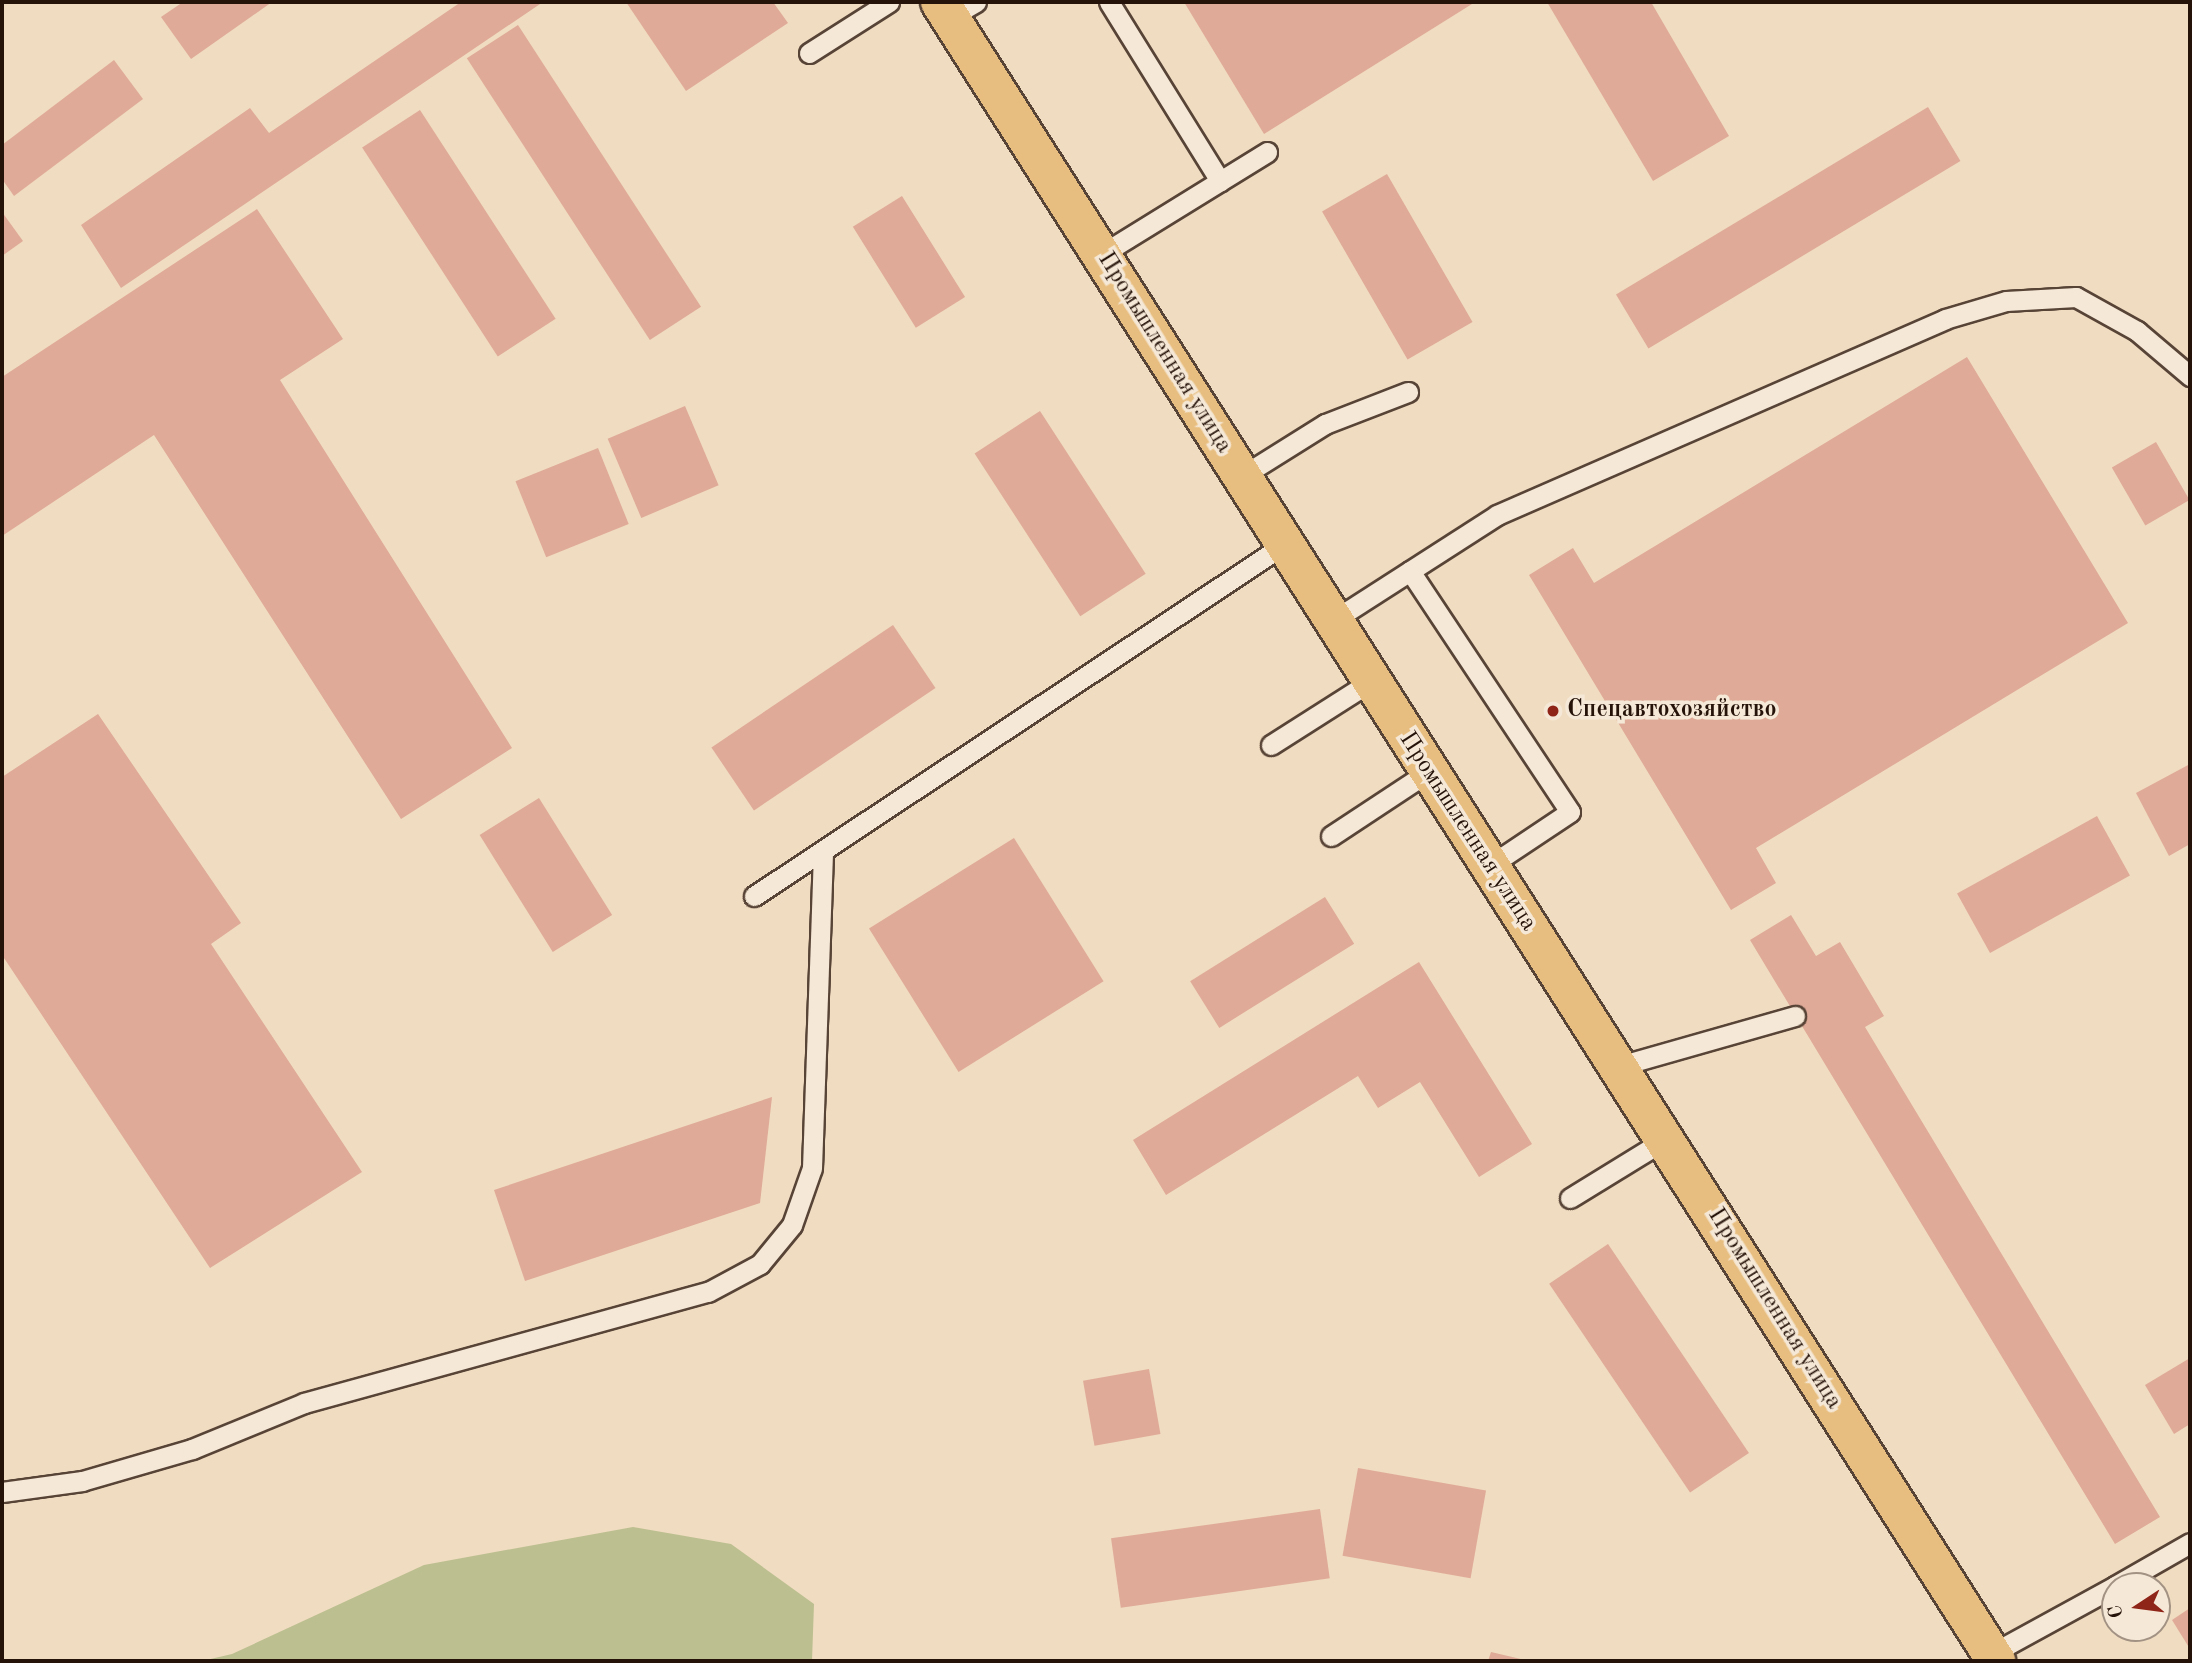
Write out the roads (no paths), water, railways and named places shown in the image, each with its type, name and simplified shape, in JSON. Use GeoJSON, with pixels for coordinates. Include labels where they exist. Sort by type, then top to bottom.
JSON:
{"type":"FeatureCollection","features":[{"type":"Feature","properties":{"kind":"main road","name":"Промышленная улица"},"geometry":{"type":"LineString","coordinates":[[955,7],[1102,254],[1332,621],[1666,1139],[1994,1657]]}},
{"type":"Feature","properties":{"kind":"lane"},"geometry":{"type":"LineString","coordinates":[[809,53],[889,2]]}},
{"type":"Feature","properties":{"kind":"lane"},"geometry":{"type":"LineString","coordinates":[[1109,2],[1220,181]]}},
{"type":"Feature","properties":{"kind":"lane"},"geometry":{"type":"LineString","coordinates":[[1102,254],[1267,152]]}},
{"type":"Feature","properties":{"kind":"lane"},"geometry":{"type":"LineString","coordinates":[[1332,621],[1497,515],[1945,319],[2006,301],[2076,297],[2137,331],[2190,376]]}},
{"type":"Feature","properties":{"kind":"lane"},"geometry":{"type":"LineString","coordinates":[[1242,477],[1325,424],[1408,392]]}},
{"type":"Feature","properties":{"kind":"lane"},"geometry":{"type":"LineString","coordinates":[[754,896],[1284,544]]}},
{"type":"Feature","properties":{"kind":"lane"},"geometry":{"type":"LineString","coordinates":[[1410,571],[1570,812],[1489,866]]}},
{"type":"Feature","properties":{"kind":"lane"},"geometry":{"type":"LineString","coordinates":[[1271,745],[1370,681]]}},
{"type":"Feature","properties":{"kind":"lane"},"geometry":{"type":"LineString","coordinates":[[1331,836],[1428,772]]}},
{"type":"Feature","properties":{"kind":"lane"},"geometry":{"type":"LineString","coordinates":[[2,1492],[82,1481],[192,1449],[304,1403],[708,1292],[760,1264],[792,1225],[813,1168],[822,851]]}},
{"type":"Feature","properties":{"kind":"lane"},"geometry":{"type":"LineString","coordinates":[[1619,1066],[1795,1016]]}},
{"type":"Feature","properties":{"kind":"lane"},"geometry":{"type":"LineString","coordinates":[[1570,1198],[1666,1139]]}},
{"type":"Feature","properties":{"kind":"lane"},"geometry":{"type":"LineString","coordinates":[[2139,1572],[2190,1543]]}},
{"type":"Feature","properties":{"kind":"lane"},"geometry":{"type":"LineString","coordinates":[[1994,1657],[2101,1594]]}},
{"type":"Feature","properties":{"kind":"place","name":"Спецавтохозяйство"},"geometry":{"type":"Point","coordinates":[1553,711]}}]}
